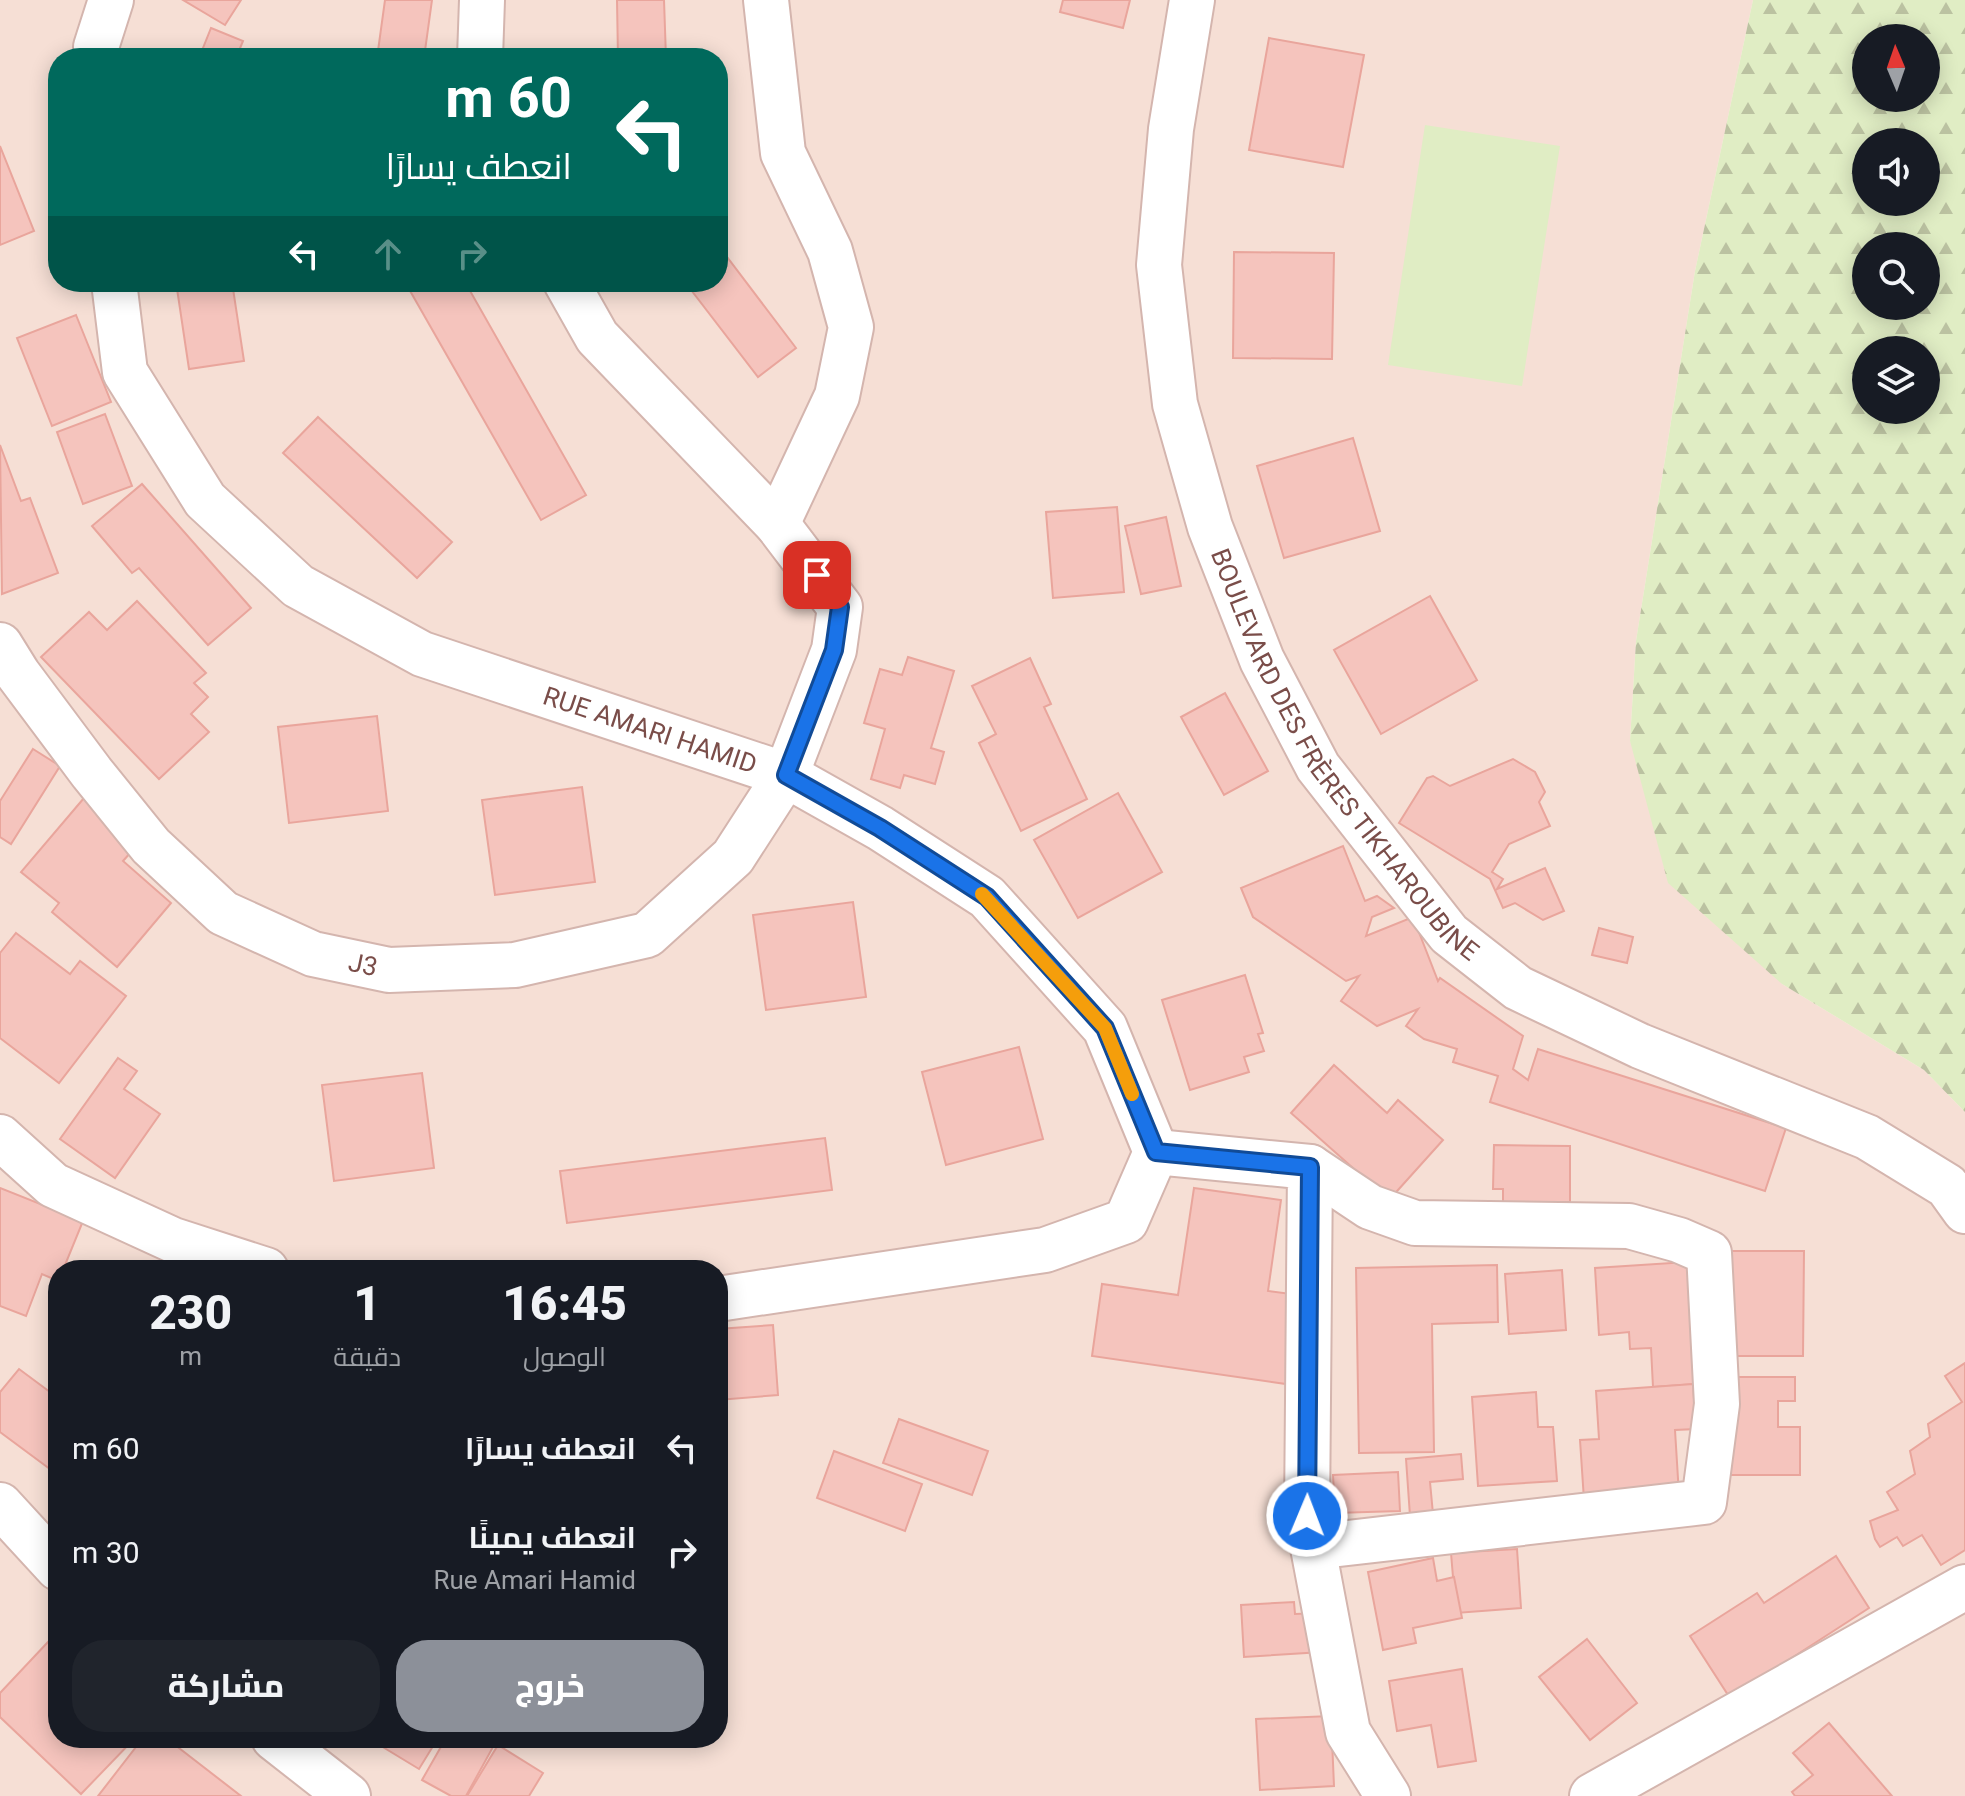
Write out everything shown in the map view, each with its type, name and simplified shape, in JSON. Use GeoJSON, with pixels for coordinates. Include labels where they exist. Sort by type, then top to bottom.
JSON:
{"type":"FeatureCollection","features":[{"type":"Feature","properties":{"kind":"street"},"geometry":{"type":"LineString","coordinates":[[96,48],[111,0]]}},
{"type":"Feature","properties":{"kind":"street"},"geometry":{"type":"LineString","coordinates":[[480,48],[482,0]]}},
{"type":"Feature","properties":{"kind":"street"},"geometry":{"type":"LineString","coordinates":[[766,0],[783,153],[830,251],[851,327],[837,396],[777,524]]}},
{"type":"Feature","properties":{"kind":"street","name":"BOULEVARD DES FRÈRES TIKHAROUBINE"},"geometry":{"type":"LineString","coordinates":[[1192,0],[1171,129],[1159,265],[1175,404],[1210,527],[1262,660],[1318,767],[1449,934],[1518,988],[1640,1046],[1867,1137],[1947,1186],[1965,1211]]}},
{"type":"Feature","properties":{"kind":"street","name":"RUE AMARI HAMID"},"geometry":{"type":"LineString","coordinates":[[115,292],[125,372],[205,500],[298,586],[422,654],[786,775],[880,828],[987,897],[1105,1028],[1156,1152]]}},
{"type":"Feature","properties":{"kind":"street","name":"J3"},"geometry":{"type":"LineString","coordinates":[[0,645],[92,773],[151,846],[223,913],[313,954],[389,970],[515,965],[647,935],[733,857],[786,775],[834,650],[840,607],[777,524],[597,337],[572,292]]}},
{"type":"Feature","properties":{"kind":"street"},"geometry":{"type":"LineString","coordinates":[[0,1137],[53,1185],[173,1240],[235,1260]]}},
{"type":"Feature","properties":{"kind":"street"},"geometry":{"type":"LineString","coordinates":[[728,1298],[1045,1250],[1126,1221],[1156,1152],[1310,1167],[1370,1207],[1415,1223],[1629,1226],[1679,1240],[1709,1253],[1717,1404],[1704,1502],[1313,1547]]}},
{"type":"Feature","properties":{"kind":"street"},"geometry":{"type":"LineString","coordinates":[[1310,1167],[1307,1516],[1348,1732],[1388,1796]]}},
{"type":"Feature","properties":{"kind":"street"},"geometry":{"type":"LineString","coordinates":[[0,1505],[48,1557]]}},
{"type":"Feature","properties":{"kind":"street"},"geometry":{"type":"LineString","coordinates":[[1592,1796],[1965,1587]]}},
{"type":"Feature","properties":{"kind":"street"},"geometry":{"type":"LineString","coordinates":[[287,1748],[348,1796]]}},
{"type":"Feature","properties":{"kind":"shaded area"},"geometry":{"type":"Polygon","coordinates":[[[0,0],[1753,0],[1695,271],[1636,641],[1630,741],[1782,984],[1924,1070],[1965,1112],[1965,1796],[0,1796],[0,0]]]}},
{"type":"Feature","properties":{"kind":"green space"},"geometry":{"type":"Polygon","coordinates":[[[1753,0],[1965,0],[1965,1112],[1924,1070],[1782,984],[1668,883],[1630,741],[1636,641],[1695,271],[1753,0]]]}},
{"type":"Feature","properties":{"kind":"green space"},"geometry":{"type":"Polygon","coordinates":[[[1425,125],[1560,146],[1522,386],[1388,365],[1425,125]]]}},
{"type":"Feature","properties":{"kind":"building"},"geometry":{"type":"Polygon","coordinates":[[[183,0],[241,0],[225,25],[183,0]]]}},
{"type":"Feature","properties":{"kind":"building"},"geometry":{"type":"Polygon","coordinates":[[[385,0],[432,0],[425,48],[378,48],[385,0]]]}},
{"type":"Feature","properties":{"kind":"building"},"geometry":{"type":"Polygon","coordinates":[[[617,0],[664,0],[666,48],[618,48],[617,0]]]}},
{"type":"Feature","properties":{"kind":"building"},"geometry":{"type":"Polygon","coordinates":[[[1063,0],[1130,0],[1123,28],[1060,12],[1063,0]]]}},
{"type":"Feature","properties":{"kind":"building"},"geometry":{"type":"Polygon","coordinates":[[[211,28],[243,41],[240,48],[203,48],[211,28]]]}},
{"type":"Feature","properties":{"kind":"building"},"geometry":{"type":"Polygon","coordinates":[[[1269,38],[1364,55],[1343,167],[1249,150],[1269,38]]]}},
{"type":"Feature","properties":{"kind":"building"},"geometry":{"type":"Polygon","coordinates":[[[0,146],[34,231],[0,245],[0,146]]]}},
{"type":"Feature","properties":{"kind":"building"},"geometry":{"type":"Polygon","coordinates":[[[1234,252],[1334,253],[1332,359],[1233,358],[1234,252]]]}},
{"type":"Feature","properties":{"kind":"building"},"geometry":{"type":"Polygon","coordinates":[[[728,258],[796,348],[758,377],[693,292],[728,292],[728,258]]]}},
{"type":"Feature","properties":{"kind":"building"},"geometry":{"type":"Polygon","coordinates":[[[177,292],[234,292],[244,361],[189,369],[177,292]]]}},
{"type":"Feature","properties":{"kind":"building"},"geometry":{"type":"Polygon","coordinates":[[[411,292],[471,292],[586,495],[541,520],[411,292]]]}},
{"type":"Feature","properties":{"kind":"building"},"geometry":{"type":"Polygon","coordinates":[[[76,315],[111,402],[52,426],[17,338],[76,315]]]}},
{"type":"Feature","properties":{"kind":"building"},"geometry":{"type":"Polygon","coordinates":[[[105,414],[132,486],[83,504],[57,432],[105,414]]]}},
{"type":"Feature","properties":{"kind":"building"},"geometry":{"type":"Polygon","coordinates":[[[318,417],[452,542],[417,578],[283,453],[318,417]]]}},
{"type":"Feature","properties":{"kind":"building"},"geometry":{"type":"Polygon","coordinates":[[[1353,438],[1380,531],[1284,558],[1257,466],[1353,438]]]}},
{"type":"Feature","properties":{"kind":"building"},"geometry":{"type":"Polygon","coordinates":[[[0,445],[21,501],[30,498],[58,573],[2,594],[0,445]]]}},
{"type":"Feature","properties":{"kind":"building"},"geometry":{"type":"Polygon","coordinates":[[[142,484],[251,608],[208,645],[139,568],[132,573],[92,526],[142,484]]]}},
{"type":"Feature","properties":{"kind":"building"},"geometry":{"type":"Polygon","coordinates":[[[1117,507],[1124,592],[1053,598],[1046,512],[1117,507]]]}},
{"type":"Feature","properties":{"kind":"building"},"geometry":{"type":"Polygon","coordinates":[[[1166,517],[1181,586],[1141,594],[1125,526],[1166,517]]]}},
{"type":"Feature","properties":{"kind":"building"},"geometry":{"type":"Polygon","coordinates":[[[1430,596],[1477,680],[1381,734],[1334,650],[1430,596]]]}},
{"type":"Feature","properties":{"kind":"building"},"geometry":{"type":"Polygon","coordinates":[[[137,601],[206,673],[194,683],[208,697],[191,714],[209,732],[159,779],[41,657],[89,612],[107,630],[137,601]]]}},
{"type":"Feature","properties":{"kind":"building"},"geometry":{"type":"Polygon","coordinates":[[[908,657],[954,671],[931,748],[944,752],[935,784],[904,775],[900,788],[871,779],[885,729],[864,723],[880,669],[902,675],[908,657]]]}},
{"type":"Feature","properties":{"kind":"building"},"geometry":{"type":"Polygon","coordinates":[[[1030,658],[1051,704],[1044,707],[1087,799],[1021,831],[979,743],[996,734],[972,686],[1030,658]]]}},
{"type":"Feature","properties":{"kind":"building"},"geometry":{"type":"Polygon","coordinates":[[[1225,693],[1268,771],[1224,795],[1181,717],[1225,693]]]}},
{"type":"Feature","properties":{"kind":"building"},"geometry":{"type":"Polygon","coordinates":[[[377,716],[388,811],[289,823],[278,727],[377,716]]]}},
{"type":"Feature","properties":{"kind":"building"},"geometry":{"type":"Polygon","coordinates":[[[33,749],[60,766],[11,844],[0,837],[0,801],[33,749]]]}},
{"type":"Feature","properties":{"kind":"building"},"geometry":{"type":"Polygon","coordinates":[[[1513,759],[1535,772],[1545,792],[1539,802],[1550,826],[1509,844],[1492,872],[1503,879],[1497,889],[1545,868],[1564,911],[1543,920],[1515,903],[1503,908],[1490,879],[1399,823],[1427,778],[1433,776],[1450,786],[1513,759]]]}},
{"type":"Feature","properties":{"kind":"building"},"geometry":{"type":"Polygon","coordinates":[[[582,787],[595,882],[495,895],[482,800],[582,787]]]}},
{"type":"Feature","properties":{"kind":"building"},"geometry":{"type":"Polygon","coordinates":[[[1118,793],[1162,872],[1078,918],[1034,840],[1118,793]]]}},
{"type":"Feature","properties":{"kind":"building"},"geometry":{"type":"Polygon","coordinates":[[[84,798],[139,843],[123,861],[171,903],[117,967],[52,912],[59,903],[21,872],[84,798]]]}},
{"type":"Feature","properties":{"kind":"building"},"geometry":{"type":"Polygon","coordinates":[[[1343,846],[1365,901],[1377,896],[1394,908],[1372,917],[1366,936],[1413,917],[1438,981],[1440,978],[1523,1036],[1513,1069],[1528,1080],[1538,1049],[1786,1128],[1765,1191],[1490,1102],[1498,1076],[1453,1062],[1457,1049],[1424,1039],[1406,1026],[1418,1009],[1377,1026],[1341,1001],[1359,976],[1346,981],[1253,917],[1241,888],[1343,846]]]}},
{"type":"Feature","properties":{"kind":"building"},"geometry":{"type":"Polygon","coordinates":[[[853,902],[866,997],[766,1010],[753,915],[853,902]]]}},
{"type":"Feature","properties":{"kind":"building"},"geometry":{"type":"Polygon","coordinates":[[[1599,928],[1633,937],[1627,963],[1592,955],[1599,928]]]}},
{"type":"Feature","properties":{"kind":"building"},"geometry":{"type":"Polygon","coordinates":[[[16,933],[70,974],[80,961],[126,996],[59,1083],[0,1038],[0,953],[16,933]]]}},
{"type":"Feature","properties":{"kind":"building"},"geometry":{"type":"Polygon","coordinates":[[[1245,975],[1263,1033],[1258,1034],[1264,1051],[1244,1057],[1249,1072],[1190,1090],[1162,1000],[1245,975]]]}},
{"type":"Feature","properties":{"kind":"building"},"geometry":{"type":"Polygon","coordinates":[[[1019,1047],[1043,1139],[946,1165],[922,1072],[1019,1047]]]}},
{"type":"Feature","properties":{"kind":"building"},"geometry":{"type":"Polygon","coordinates":[[[118,1058],[137,1071],[124,1089],[160,1114],[115,1178],[60,1139],[118,1058]]]}},
{"type":"Feature","properties":{"kind":"building"},"geometry":{"type":"Polygon","coordinates":[[[1334,1065],[1387,1113],[1398,1100],[1443,1140],[1389,1200],[1291,1113],[1334,1065]]]}},
{"type":"Feature","properties":{"kind":"building"},"geometry":{"type":"Polygon","coordinates":[[[422,1073],[434,1168],[334,1181],[322,1085],[422,1073]]]}},
{"type":"Feature","properties":{"kind":"building"},"geometry":{"type":"Polygon","coordinates":[[[825,1138],[832,1190],[567,1223],[560,1171],[825,1138]]]}},
{"type":"Feature","properties":{"kind":"building"},"geometry":{"type":"Polygon","coordinates":[[[1494,1145],[1570,1146],[1570,1202],[1503,1202],[1503,1189],[1493,1189],[1494,1145]]]}},
{"type":"Feature","properties":{"kind":"building"},"geometry":{"type":"Polygon","coordinates":[[[0,1188],[83,1221],[67,1260],[48,1260],[48,1277],[42,1274],[26,1316],[0,1306],[0,1188]]]}},
{"type":"Feature","properties":{"kind":"building"},"geometry":{"type":"Polygon","coordinates":[[[1194,1188],[1281,1200],[1268,1291],[1299,1295],[1286,1384],[1092,1356],[1102,1284],[1178,1295],[1194,1188]]]}},
{"type":"Feature","properties":{"kind":"building"},"geometry":{"type":"Polygon","coordinates":[[[1725,1251],[1804,1251],[1803,1356],[1725,1356],[1725,1251]]]}},
{"type":"Feature","properties":{"kind":"building"},"geometry":{"type":"Polygon","coordinates":[[[1687,1262],[1695,1384],[1653,1387],[1651,1348],[1630,1349],[1629,1332],[1599,1335],[1595,1268],[1687,1262]]]}},
{"type":"Feature","properties":{"kind":"building"},"geometry":{"type":"Polygon","coordinates":[[[1497,1265],[1498,1322],[1432,1324],[1434,1452],[1359,1453],[1356,1268],[1497,1265]]]}},
{"type":"Feature","properties":{"kind":"building"},"geometry":{"type":"Polygon","coordinates":[[[1562,1270],[1566,1330],[1509,1334],[1505,1274],[1562,1270]]]}},
{"type":"Feature","properties":{"kind":"building"},"geometry":{"type":"Polygon","coordinates":[[[773,1325],[778,1395],[728,1399],[728,1328],[773,1325]]]}},
{"type":"Feature","properties":{"kind":"building"},"geometry":{"type":"Polygon","coordinates":[[[1965,1363],[1965,1550],[1941,1565],[1922,1535],[1903,1546],[1897,1537],[1880,1547],[1870,1521],[1898,1510],[1887,1492],[1915,1474],[1910,1451],[1930,1437],[1928,1424],[1962,1402],[1945,1376],[1965,1363]]]}},
{"type":"Feature","properties":{"kind":"building"},"geometry":{"type":"Polygon","coordinates":[[[19,1369],[48,1391],[48,1468],[0,1432],[0,1392],[19,1369]]]}},
{"type":"Feature","properties":{"kind":"building"},"geometry":{"type":"Polygon","coordinates":[[[1730,1377],[1795,1377],[1795,1401],[1778,1401],[1778,1427],[1800,1427],[1800,1475],[1730,1475],[1730,1377]]]}},
{"type":"Feature","properties":{"kind":"building"},"geometry":{"type":"Polygon","coordinates":[[[1693,1384],[1696,1429],[1675,1430],[1679,1495],[1584,1500],[1580,1440],[1599,1439],[1596,1391],[1693,1384]]]}},
{"type":"Feature","properties":{"kind":"building"},"geometry":{"type":"Polygon","coordinates":[[[1536,1392],[1538,1427],[1553,1427],[1557,1481],[1478,1486],[1472,1397],[1536,1392]]]}},
{"type":"Feature","properties":{"kind":"building"},"geometry":{"type":"Polygon","coordinates":[[[899,1419],[988,1451],[972,1495],[883,1463],[899,1419]]]}},
{"type":"Feature","properties":{"kind":"building"},"geometry":{"type":"Polygon","coordinates":[[[834,1451],[922,1484],[905,1531],[817,1498],[834,1451]]]}},
{"type":"Feature","properties":{"kind":"building"},"geometry":{"type":"Polygon","coordinates":[[[1461,1454],[1463,1479],[1430,1482],[1433,1514],[1410,1516],[1406,1459],[1461,1454]]]}},
{"type":"Feature","properties":{"kind":"building"},"geometry":{"type":"Polygon","coordinates":[[[1398,1472],[1400,1511],[1335,1513],[1333,1475],[1398,1472]]]}},
{"type":"Feature","properties":{"kind":"building"},"geometry":{"type":"Polygon","coordinates":[[[1517,1549],[1521,1608],[1456,1613],[1451,1553],[1517,1549]]]}},
{"type":"Feature","properties":{"kind":"building"},"geometry":{"type":"Polygon","coordinates":[[[1836,1556],[1869,1608],[1730,1698],[1690,1636],[1757,1593],[1764,1603],[1836,1556]]]}},
{"type":"Feature","properties":{"kind":"building"},"geometry":{"type":"Polygon","coordinates":[[[1433,1558],[1437,1581],[1454,1577],[1462,1618],[1413,1628],[1416,1643],[1383,1650],[1368,1572],[1433,1558]]]}},
{"type":"Feature","properties":{"kind":"building"},"geometry":{"type":"Polygon","coordinates":[[[1294,1602],[1295,1614],[1320,1613],[1322,1652],[1244,1657],[1241,1605],[1294,1602]]]}},
{"type":"Feature","properties":{"kind":"building"},"geometry":{"type":"Polygon","coordinates":[[[1587,1639],[1637,1703],[1590,1740],[1539,1677],[1587,1639]]]}},
{"type":"Feature","properties":{"kind":"building"},"geometry":{"type":"Polygon","coordinates":[[[48,1642],[48,1748],[125,1748],[81,1794],[0,1717],[0,1693],[48,1642]]]}},
{"type":"Feature","properties":{"kind":"building"},"geometry":{"type":"Polygon","coordinates":[[[1462,1669],[1476,1761],[1438,1767],[1431,1725],[1397,1731],[1389,1681],[1462,1669]]]}},
{"type":"Feature","properties":{"kind":"building"},"geometry":{"type":"Polygon","coordinates":[[[1331,1716],[1334,1786],[1260,1790],[1256,1719],[1331,1716]]]}},
{"type":"Feature","properties":{"kind":"building"},"geometry":{"type":"Polygon","coordinates":[[[1829,1723],[1892,1796],[1795,1796],[1792,1792],[1813,1775],[1793,1753],[1829,1723]]]}},
{"type":"Feature","properties":{"kind":"building"},"geometry":{"type":"Polygon","coordinates":[[[135,1748],[179,1748],[241,1796],[98,1796],[135,1748]]]}},
{"type":"Feature","properties":{"kind":"building"},"geometry":{"type":"Polygon","coordinates":[[[384,1748],[432,1748],[419,1769],[384,1748]]]}},
{"type":"Feature","properties":{"kind":"building"},"geometry":{"type":"Polygon","coordinates":[[[440,1748],[492,1748],[466,1796],[451,1796],[422,1780],[440,1748]]]}},
{"type":"Feature","properties":{"kind":"building"},"geometry":{"type":"Polygon","coordinates":[[[496,1748],[503,1748],[543,1773],[529,1796],[467,1796],[496,1748]]]}},
{"type":"Feature","properties":{"kind":"slow traffic"},"geometry":{"type":"LineString","coordinates":[[982,894],[1105,1028],[1132,1094]]}},
{"type":"Feature","properties":{"kind":"route"},"geometry":{"type":"LineString","coordinates":[[817,575],[840,607],[834,650],[786,775],[880,828],[987,897],[1105,1028],[1156,1152],[1310,1167],[1307,1516]]}}]}
